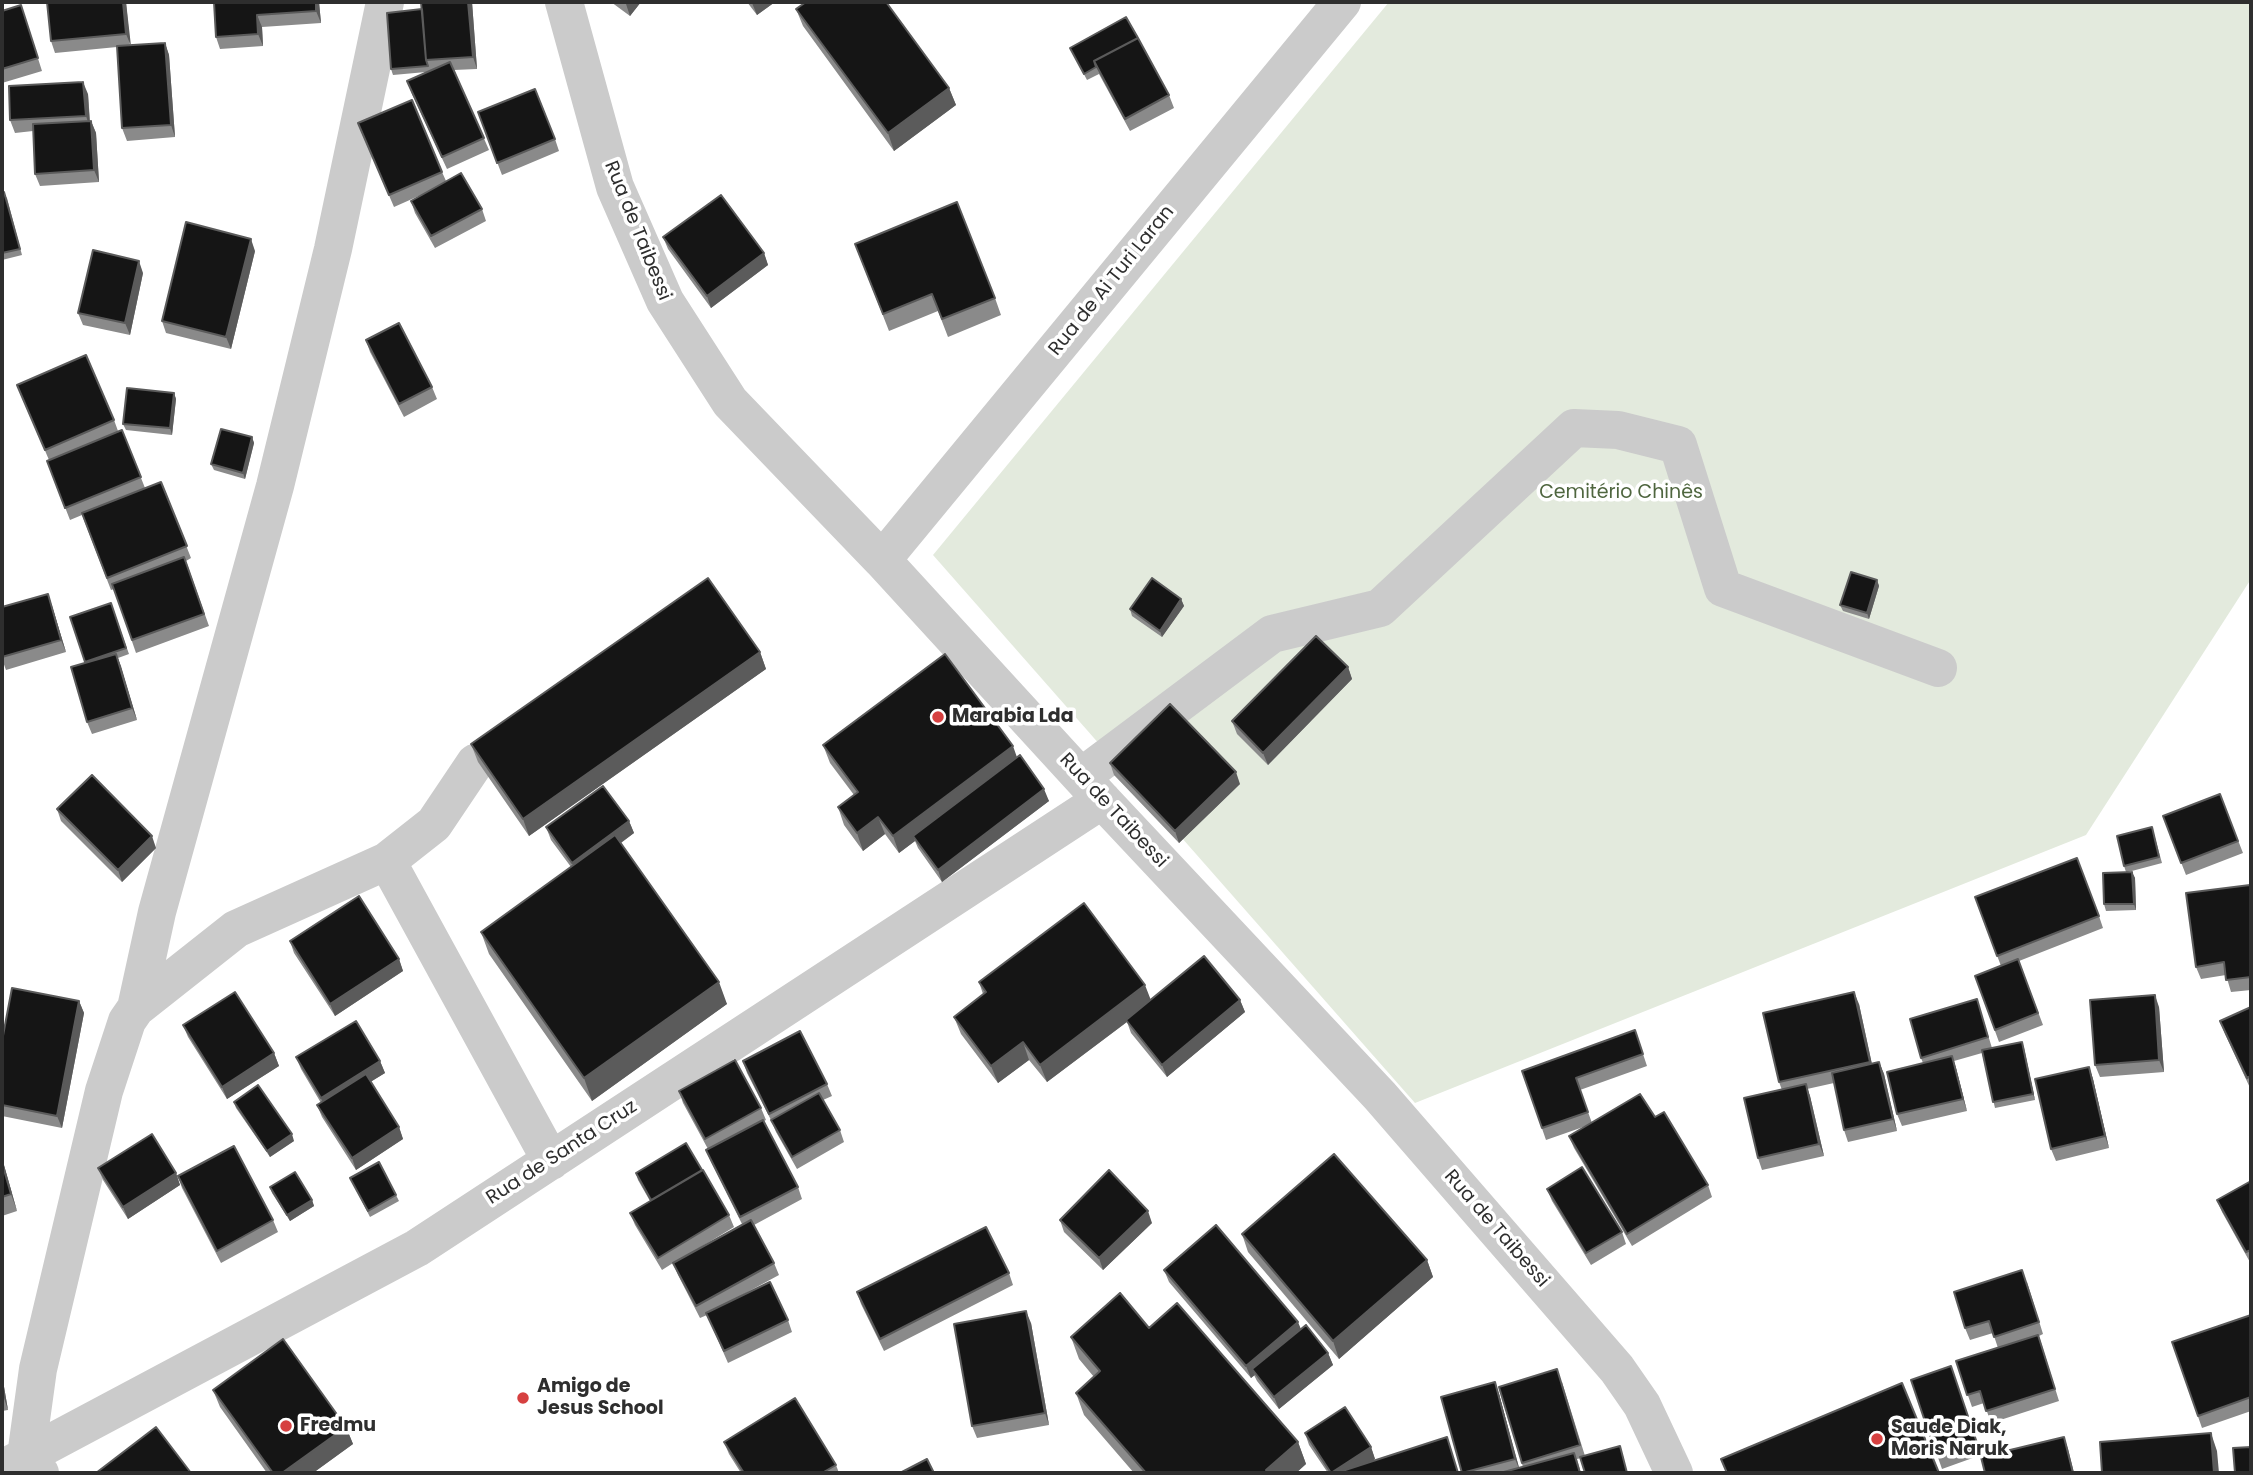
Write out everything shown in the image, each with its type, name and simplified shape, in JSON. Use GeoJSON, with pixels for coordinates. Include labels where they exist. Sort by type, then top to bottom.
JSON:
{"type":"FeatureCollection","features":[{"type":"Feature","properties":{"kind":"street"},"geometry":{"type":"LineString","coordinates":[[23,1466],[38,1369],[104,1091],[127,1021],[135,1008],[157,912],[278,473],[333,250],[385,2]]}},
{"type":"Feature","properties":{"kind":"street","name":"Rua de Taibessi"},"geometry":{"type":"LineString","coordinates":[[564,2],[615,187],[665,301],[730,402],[882,560],[1091,789],[1380,1096],[1617,1369],[1642,1405],[1674,1473]]}},
{"type":"Feature","properties":{"kind":"street","name":"Rua de Ai Turi Laran"},"geometry":{"type":"LineString","coordinates":[[882,560],[1342,2]]}},
{"type":"Feature","properties":{"kind":"street","name":"Rua de Santa Cruz"},"geometry":{"type":"LineString","coordinates":[[23,1466],[416,1248],[551,1161],[1091,789],[1272,634],[1380,608],[1574,428],[1618,430],[1678,445],[1723,588],[1938,668]]}},
{"type":"Feature","properties":{"kind":"street"},"geometry":{"type":"LineString","coordinates":[[135,1008],[236,929],[387,861],[434,824],[475,763]]}},
{"type":"Feature","properties":{"kind":"street"},"geometry":{"type":"LineString","coordinates":[[387,861],[551,1161]]}},
{"type":"Feature","properties":{"kind":"green space","name":"Cemitério Chinês"},"geometry":{"type":"Polygon","coordinates":[[[1389,2],[2251,2],[2251,579],[2086,835],[1415,1103],[933,555],[1389,2]]]}},
{"type":"Feature","properties":{"kind":"building"},"geometry":{"type":"Polygon","coordinates":[[[47,2],[123,2],[126,34],[51,41],[47,2]]]}},
{"type":"Feature","properties":{"kind":"building"},"geometry":{"type":"Polygon","coordinates":[[[214,2],[316,2],[316,11],[257,15],[258,34],[216,37],[214,2]]]}},
{"type":"Feature","properties":{"kind":"building"},"geometry":{"type":"Polygon","coordinates":[[[421,2],[468,2],[473,57],[426,60],[421,2]]]}},
{"type":"Feature","properties":{"kind":"building"},"geometry":{"type":"Polygon","coordinates":[[[806,2],[886,2],[949,88],[888,133],[796,9],[806,2]]]}},
{"type":"Feature","properties":{"kind":"building"},"geometry":{"type":"Polygon","coordinates":[[[21,5],[38,58],[2,69],[2,11],[21,5]]]}},
{"type":"Feature","properties":{"kind":"building"},"geometry":{"type":"Polygon","coordinates":[[[422,9],[428,66],[391,69],[387,13],[422,9]]]}},
{"type":"Feature","properties":{"kind":"building"},"geometry":{"type":"Polygon","coordinates":[[[1126,17],[1138,38],[1094,61],[1096,67],[1084,74],[1070,48],[1126,17]]]}},
{"type":"Feature","properties":{"kind":"building"},"geometry":{"type":"Polygon","coordinates":[[[1138,38],[1169,95],[1125,119],[1094,61],[1138,38]]]}},
{"type":"Feature","properties":{"kind":"building"},"geometry":{"type":"Polygon","coordinates":[[[165,43],[171,125],[122,128],[117,46],[165,43]]]}},
{"type":"Feature","properties":{"kind":"building"},"geometry":{"type":"Polygon","coordinates":[[[450,62],[484,138],[442,157],[407,81],[450,62]]]}},
{"type":"Feature","properties":{"kind":"building"},"geometry":{"type":"Polygon","coordinates":[[[83,82],[86,116],[10,120],[9,86],[83,82]]]}},
{"type":"Feature","properties":{"kind":"building"},"geometry":{"type":"Polygon","coordinates":[[[535,89],[555,139],[497,163],[478,112],[535,89]]]}},
{"type":"Feature","properties":{"kind":"building"},"geometry":{"type":"Polygon","coordinates":[[[412,100],[442,172],[389,195],[358,123],[412,100]]]}},
{"type":"Feature","properties":{"kind":"building"},"geometry":{"type":"Polygon","coordinates":[[[91,121],[94,170],[35,174],[33,124],[91,121]]]}},
{"type":"Feature","properties":{"kind":"building"},"geometry":{"type":"Polygon","coordinates":[[[461,173],[482,209],[431,236],[411,201],[461,173]]]}},
{"type":"Feature","properties":{"kind":"building"},"geometry":{"type":"Polygon","coordinates":[[[2,192],[20,249],[2,253],[2,192]]]}},
{"type":"Feature","properties":{"kind":"building"},"geometry":{"type":"Polygon","coordinates":[[[721,195],[764,253],[707,296],[663,237],[721,195]]]}},
{"type":"Feature","properties":{"kind":"building"},"geometry":{"type":"Polygon","coordinates":[[[957,202],[995,298],[942,319],[932,294],[883,314],[855,244],[957,202]]]}},
{"type":"Feature","properties":{"kind":"building"},"geometry":{"type":"Polygon","coordinates":[[[186,222],[251,239],[226,337],[162,321],[186,222]]]}},
{"type":"Feature","properties":{"kind":"building"},"geometry":{"type":"Polygon","coordinates":[[[93,250],[139,261],[125,323],[78,313],[93,250]]]}},
{"type":"Feature","properties":{"kind":"building"},"geometry":{"type":"Polygon","coordinates":[[[399,323],[432,387],[399,404],[366,340],[399,323]]]}},
{"type":"Feature","properties":{"kind":"building"},"geometry":{"type":"Polygon","coordinates":[[[86,355],[114,420],[45,450],[17,385],[86,355]]]}},
{"type":"Feature","properties":{"kind":"building"},"geometry":{"type":"Polygon","coordinates":[[[127,388],[174,393],[170,428],[123,424],[127,388]]]}},
{"type":"Feature","properties":{"kind":"building"},"geometry":{"type":"Polygon","coordinates":[[[221,429],[252,437],[243,473],[211,464],[221,429]]]}},
{"type":"Feature","properties":{"kind":"building"},"geometry":{"type":"Polygon","coordinates":[[[122,430],[141,477],[65,508],[47,461],[122,430]]]}},
{"type":"Feature","properties":{"kind":"building"},"geometry":{"type":"Polygon","coordinates":[[[161,482],[187,546],[107,578],[82,513],[161,482]]]}},
{"type":"Feature","properties":{"kind":"building"},"geometry":{"type":"Polygon","coordinates":[[[184,557],[204,614],[132,640],[112,584],[184,557]]]}},
{"type":"Feature","properties":{"kind":"building"},"geometry":{"type":"Polygon","coordinates":[[[1851,572],[1877,580],[1867,613],[1840,605],[1851,572]]]}},
{"type":"Feature","properties":{"kind":"building"},"geometry":{"type":"Polygon","coordinates":[[[708,578],[760,652],[523,819],[471,744],[708,578]]]}},
{"type":"Feature","properties":{"kind":"building"},"geometry":{"type":"Polygon","coordinates":[[[1152,578],[1181,599],[1160,631],[1130,609],[1152,578]]]}},
{"type":"Feature","properties":{"kind":"building"},"geometry":{"type":"Polygon","coordinates":[[[48,594],[61,640],[2,657],[2,607],[48,594]]]}},
{"type":"Feature","properties":{"kind":"building"},"geometry":{"type":"Polygon","coordinates":[[[111,603],[126,648],[85,662],[70,617],[111,603]]]}},
{"type":"Feature","properties":{"kind":"building"},"geometry":{"type":"Polygon","coordinates":[[[1316,636],[1348,667],[1263,753],[1232,721],[1316,636]]]}},
{"type":"Feature","properties":{"kind":"building"},"geometry":{"type":"Polygon","coordinates":[[[116,654],[132,708],[87,722],[71,667],[116,654]]]}},
{"type":"Feature","properties":{"kind":"building","name":"Marabia Lda"},"geometry":{"type":"Polygon","coordinates":[[[945,654],[1013,746],[893,836],[878,817],[857,833],[838,807],[858,792],[823,745],[945,654]]]}},
{"type":"Feature","properties":{"kind":"building"},"geometry":{"type":"Polygon","coordinates":[[[1170,704],[1236,772],[1175,831],[1110,763],[1170,704]]]}},
{"type":"Feature","properties":{"kind":"building"},"geometry":{"type":"Polygon","coordinates":[[[1020,755],[1044,789],[938,870],[913,836],[1020,755]]]}},
{"type":"Feature","properties":{"kind":"building"},"geometry":{"type":"Polygon","coordinates":[[[92,775],[152,836],[118,870],[57,809],[92,775]]]}},
{"type":"Feature","properties":{"kind":"building"},"geometry":{"type":"Polygon","coordinates":[[[603,786],[629,821],[572,863],[546,827],[603,786]]]}},
{"type":"Feature","properties":{"kind":"building"},"geometry":{"type":"Polygon","coordinates":[[[2220,794],[2238,841],[2181,863],[2163,816],[2220,794]]]}},
{"type":"Feature","properties":{"kind":"building"},"geometry":{"type":"Polygon","coordinates":[[[2152,827],[2159,857],[2124,866],[2117,836],[2152,827]]]}},
{"type":"Feature","properties":{"kind":"building"},"geometry":{"type":"Polygon","coordinates":[[[615,835],[719,982],[584,1078],[481,932],[615,835]]]}},
{"type":"Feature","properties":{"kind":"building"},"geometry":{"type":"Polygon","coordinates":[[[2077,858],[2099,916],[1997,956],[1975,897],[2077,858]]]}},
{"type":"Feature","properties":{"kind":"building"},"geometry":{"type":"Polygon","coordinates":[[[2132,872],[2134,904],[2104,904],[2103,873],[2132,872]]]}},
{"type":"Feature","properties":{"kind":"building"},"geometry":{"type":"Polygon","coordinates":[[[2250,885],[2251,977],[2226,980],[2224,962],[2196,967],[2186,893],[2250,885]]]}},
{"type":"Feature","properties":{"kind":"building"},"geometry":{"type":"Polygon","coordinates":[[[359,896],[399,959],[330,1004],[290,941],[359,896]]]}},
{"type":"Feature","properties":{"kind":"building"},"geometry":{"type":"Polygon","coordinates":[[[1084,903],[1145,985],[1040,1065],[1023,1042],[991,1066],[954,1017],[986,992],[979,982],[1084,903]]]}},
{"type":"Feature","properties":{"kind":"building"},"geometry":{"type":"Polygon","coordinates":[[[1204,956],[1240,1000],[1162,1065],[1126,1020],[1204,956]]]}},
{"type":"Feature","properties":{"kind":"building"},"geometry":{"type":"Polygon","coordinates":[[[2018,959],[2038,1013],[1995,1030],[1975,976],[2018,959]]]}},
{"type":"Feature","properties":{"kind":"building"},"geometry":{"type":"Polygon","coordinates":[[[12,988],[79,1001],[57,1116],[2,1105],[2,1041],[12,988]]]}},
{"type":"Feature","properties":{"kind":"building"},"geometry":{"type":"Polygon","coordinates":[[[235,992],[274,1053],[222,1087],[183,1025],[235,992]]]}},
{"type":"Feature","properties":{"kind":"building"},"geometry":{"type":"Polygon","coordinates":[[[1854,992],[1870,1062],[1779,1082],[1763,1013],[1854,992]]]}},
{"type":"Feature","properties":{"kind":"building"},"geometry":{"type":"Polygon","coordinates":[[[2155,995],[2159,1060],[2095,1065],[2090,1000],[2155,995]]]}},
{"type":"Feature","properties":{"kind":"building"},"geometry":{"type":"Polygon","coordinates":[[[1977,999],[1988,1037],[1921,1058],[1910,1019],[1977,999]]]}},
{"type":"Feature","properties":{"kind":"building"},"geometry":{"type":"Polygon","coordinates":[[[2251,1007],[2251,1076],[2247,1078],[2220,1021],[2251,1007]]]}},
{"type":"Feature","properties":{"kind":"building"},"geometry":{"type":"Polygon","coordinates":[[[356,1021],[380,1061],[321,1098],[296,1057],[356,1021]]]}},
{"type":"Feature","properties":{"kind":"building"},"geometry":{"type":"Polygon","coordinates":[[[1635,1030],[1643,1054],[1576,1078],[1588,1112],[1542,1128],[1522,1071],[1635,1030]]]}},
{"type":"Feature","properties":{"kind":"building"},"geometry":{"type":"Polygon","coordinates":[[[800,1031],[827,1084],[769,1114],[743,1061],[800,1031]]]}},
{"type":"Feature","properties":{"kind":"building"},"geometry":{"type":"Polygon","coordinates":[[[2022,1042],[2033,1094],[1993,1102],[1982,1050],[2022,1042]]]}},
{"type":"Feature","properties":{"kind":"building"},"geometry":{"type":"Polygon","coordinates":[[[1952,1056],[1963,1099],[1897,1114],[1887,1072],[1952,1056]]]}},
{"type":"Feature","properties":{"kind":"building"},"geometry":{"type":"Polygon","coordinates":[[[735,1060],[761,1108],[705,1139],[679,1091],[735,1060]]]}},
{"type":"Feature","properties":{"kind":"building"},"geometry":{"type":"Polygon","coordinates":[[[1879,1062],[1893,1119],[1844,1130],[1832,1073],[1879,1062]]]}},
{"type":"Feature","properties":{"kind":"building"},"geometry":{"type":"Polygon","coordinates":[[[2089,1067],[2105,1136],[2051,1149],[2035,1079],[2089,1067]]]}},
{"type":"Feature","properties":{"kind":"building"},"geometry":{"type":"Polygon","coordinates":[[[366,1074],[399,1127],[352,1158],[317,1105],[366,1074]]]}},
{"type":"Feature","properties":{"kind":"building"},"geometry":{"type":"Polygon","coordinates":[[[1806,1084],[1819,1144],[1758,1158],[1744,1098],[1806,1084]]]}},
{"type":"Feature","properties":{"kind":"building"},"geometry":{"type":"Polygon","coordinates":[[[258,1085],[292,1134],[267,1151],[234,1102],[258,1085]]]}},
{"type":"Feature","properties":{"kind":"building"},"geometry":{"type":"Polygon","coordinates":[[[819,1093],[840,1130],[792,1157],[771,1120],[819,1093]]]}},
{"type":"Feature","properties":{"kind":"building"},"geometry":{"type":"Polygon","coordinates":[[[1640,1094],[1655,1117],[1664,1112],[1708,1185],[1627,1234],[1569,1136],[1640,1094]]]}},
{"type":"Feature","properties":{"kind":"building"},"geometry":{"type":"Polygon","coordinates":[[[763,1120],[798,1187],[740,1217],[706,1150],[763,1120]]]}},
{"type":"Feature","properties":{"kind":"building"},"geometry":{"type":"Polygon","coordinates":[[[152,1134],[176,1173],[123,1207],[98,1168],[152,1134]]]}},
{"type":"Feature","properties":{"kind":"building"},"geometry":{"type":"Polygon","coordinates":[[[686,1143],[702,1170],[651,1200],[636,1173],[686,1143]]]}},
{"type":"Feature","properties":{"kind":"building"},"geometry":{"type":"Polygon","coordinates":[[[234,1146],[273,1220],[217,1251],[178,1176],[234,1146]]]}},
{"type":"Feature","properties":{"kind":"building"},"geometry":{"type":"Polygon","coordinates":[[[1334,1154],[1427,1260],[1333,1341],[1242,1234],[1334,1154]]]}},
{"type":"Feature","properties":{"kind":"building"},"geometry":{"type":"Polygon","coordinates":[[[379,1162],[396,1195],[368,1211],[350,1178],[379,1162]]]}},
{"type":"Feature","properties":{"kind":"building"},"geometry":{"type":"Polygon","coordinates":[[[2,1163],[11,1194],[2,1197],[2,1163]]]}},
{"type":"Feature","properties":{"kind":"building"},"geometry":{"type":"Polygon","coordinates":[[[1582,1167],[1622,1232],[1586,1253],[1547,1189],[1582,1167]]]}},
{"type":"Feature","properties":{"kind":"building"},"geometry":{"type":"Polygon","coordinates":[[[703,1170],[729,1215],[658,1258],[630,1213],[703,1170]]]}},
{"type":"Feature","properties":{"kind":"building"},"geometry":{"type":"Polygon","coordinates":[[[1109,1170],[1148,1211],[1099,1258],[1060,1220],[1109,1170]]]}},
{"type":"Feature","properties":{"kind":"building"},"geometry":{"type":"Polygon","coordinates":[[[295,1172],[312,1200],[287,1215],[270,1187],[295,1172]]]}},
{"type":"Feature","properties":{"kind":"building"},"geometry":{"type":"Polygon","coordinates":[[[2251,1181],[2251,1250],[2246,1252],[2217,1200],[2251,1181]]]}},
{"type":"Feature","properties":{"kind":"building"},"geometry":{"type":"Polygon","coordinates":[[[751,1220],[774,1263],[696,1306],[673,1263],[751,1220]]]}},
{"type":"Feature","properties":{"kind":"building"},"geometry":{"type":"Polygon","coordinates":[[[1216,1225],[1298,1322],[1246,1366],[1164,1270],[1216,1225]]]}},
{"type":"Feature","properties":{"kind":"building"},"geometry":{"type":"Polygon","coordinates":[[[986,1227],[1009,1273],[880,1339],[857,1292],[986,1227]]]}},
{"type":"Feature","properties":{"kind":"building"},"geometry":{"type":"Polygon","coordinates":[[[2022,1270],[2039,1322],[1994,1337],[1989,1321],[1965,1328],[1954,1292],[2022,1270]]]}},
{"type":"Feature","properties":{"kind":"building"},"geometry":{"type":"Polygon","coordinates":[[[770,1282],[788,1320],[724,1351],[706,1313],[770,1282]]]}},
{"type":"Feature","properties":{"kind":"building"},"geometry":{"type":"Polygon","coordinates":[[[1120,1293],[1149,1328],[1177,1303],[1298,1442],[1266,1470],[1269,1473],[1146,1473],[1076,1393],[1100,1371],[1071,1337],[1120,1293]]]}},
{"type":"Feature","properties":{"kind":"building"},"geometry":{"type":"Polygon","coordinates":[[[1026,1311],[1045,1413],[972,1426],[954,1324],[1026,1311]]]}},
{"type":"Feature","properties":{"kind":"building"},"geometry":{"type":"Polygon","coordinates":[[[2251,1315],[2251,1397],[2198,1416],[2172,1342],[2251,1315]]]}},
{"type":"Feature","properties":{"kind":"building"},"geometry":{"type":"Polygon","coordinates":[[[1306,1325],[1328,1353],[1274,1397],[1252,1369],[1306,1325]]]}},
{"type":"Feature","properties":{"kind":"building"},"geometry":{"type":"Polygon","coordinates":[[[2038,1335],[2055,1389],[1986,1411],[1980,1391],[1967,1395],[1956,1361],[2038,1335]]]}},
{"type":"Feature","properties":{"kind":"building","name":"Fredmu"},"geometry":{"type":"Polygon","coordinates":[[[283,1339],[346,1427],[282,1473],[273,1473],[213,1390],[283,1339]]]}},
{"type":"Feature","properties":{"kind":"building"},"geometry":{"type":"Polygon","coordinates":[[[1951,1366],[1977,1443],[1937,1457],[1911,1380],[1951,1366]]]}},
{"type":"Feature","properties":{"kind":"building"},"geometry":{"type":"Polygon","coordinates":[[[1557,1369],[1580,1445],[1522,1463],[1499,1387],[1557,1369]]]}},
{"type":"Feature","properties":{"kind":"building"},"geometry":{"type":"Polygon","coordinates":[[[1495,1382],[1515,1459],[1462,1473],[1441,1397],[1495,1382]]]}},
{"type":"Feature","properties":{"kind":"building"},"geometry":{"type":"Polygon","coordinates":[[[1902,1383],[1939,1473],[1727,1473],[1721,1459],[1902,1383]]]}},
{"type":"Feature","properties":{"kind":"building"},"geometry":{"type":"Polygon","coordinates":[[[795,1398],[836,1465],[822,1473],[744,1473],[724,1442],[795,1398]]]}},
{"type":"Feature","properties":{"kind":"building"},"geometry":{"type":"Polygon","coordinates":[[[1345,1407],[1371,1447],[1331,1473],[1305,1433],[1345,1407]]]}},
{"type":"Feature","properties":{"kind":"building"},"geometry":{"type":"Polygon","coordinates":[[[156,1427],[191,1473],[96,1473],[156,1427]]]}},
{"type":"Feature","properties":{"kind":"building"},"geometry":{"type":"Polygon","coordinates":[[[2211,1433],[2214,1473],[2102,1473],[2100,1442],[2211,1433]]]}},
{"type":"Feature","properties":{"kind":"building"},"geometry":{"type":"Polygon","coordinates":[[[1447,1437],[1458,1473],[1336,1473],[1447,1437]]]}},
{"type":"Feature","properties":{"kind":"building"},"geometry":{"type":"Polygon","coordinates":[[[2064,1437],[2073,1473],[1985,1473],[1981,1457],[2064,1437]]]}},
{"type":"Feature","properties":{"kind":"building"},"geometry":{"type":"Polygon","coordinates":[[[1620,1446],[1627,1473],[1585,1473],[1580,1457],[1620,1446]]]}},
{"type":"Feature","properties":{"kind":"building"},"geometry":{"type":"Polygon","coordinates":[[[2251,1447],[2251,1473],[2235,1473],[2233,1448],[2251,1447]]]}},
{"type":"Feature","properties":{"kind":"building"},"geometry":{"type":"Polygon","coordinates":[[[1574,1453],[1580,1473],[1500,1473],[1574,1453]]]}},
{"type":"Feature","properties":{"kind":"building"},"geometry":{"type":"Polygon","coordinates":[[[927,1459],[934,1473],[900,1473],[927,1459]]]}},
{"type":"Feature","properties":{"kind":"place","name":"Marabia Lda"},"geometry":{"type":"Point","coordinates":[938,717]}},
{"type":"Feature","properties":{"kind":"place","name":"Amigo de Jesus School"},"geometry":{"type":"Point","coordinates":[523,1398]}},
{"type":"Feature","properties":{"kind":"place","name":"Fredmu"},"geometry":{"type":"Point","coordinates":[286,1426]}},
{"type":"Feature","properties":{"kind":"place","name":"Saude Diak, Moris Naruk"},"geometry":{"type":"Point","coordinates":[1877,1439]}}]}
